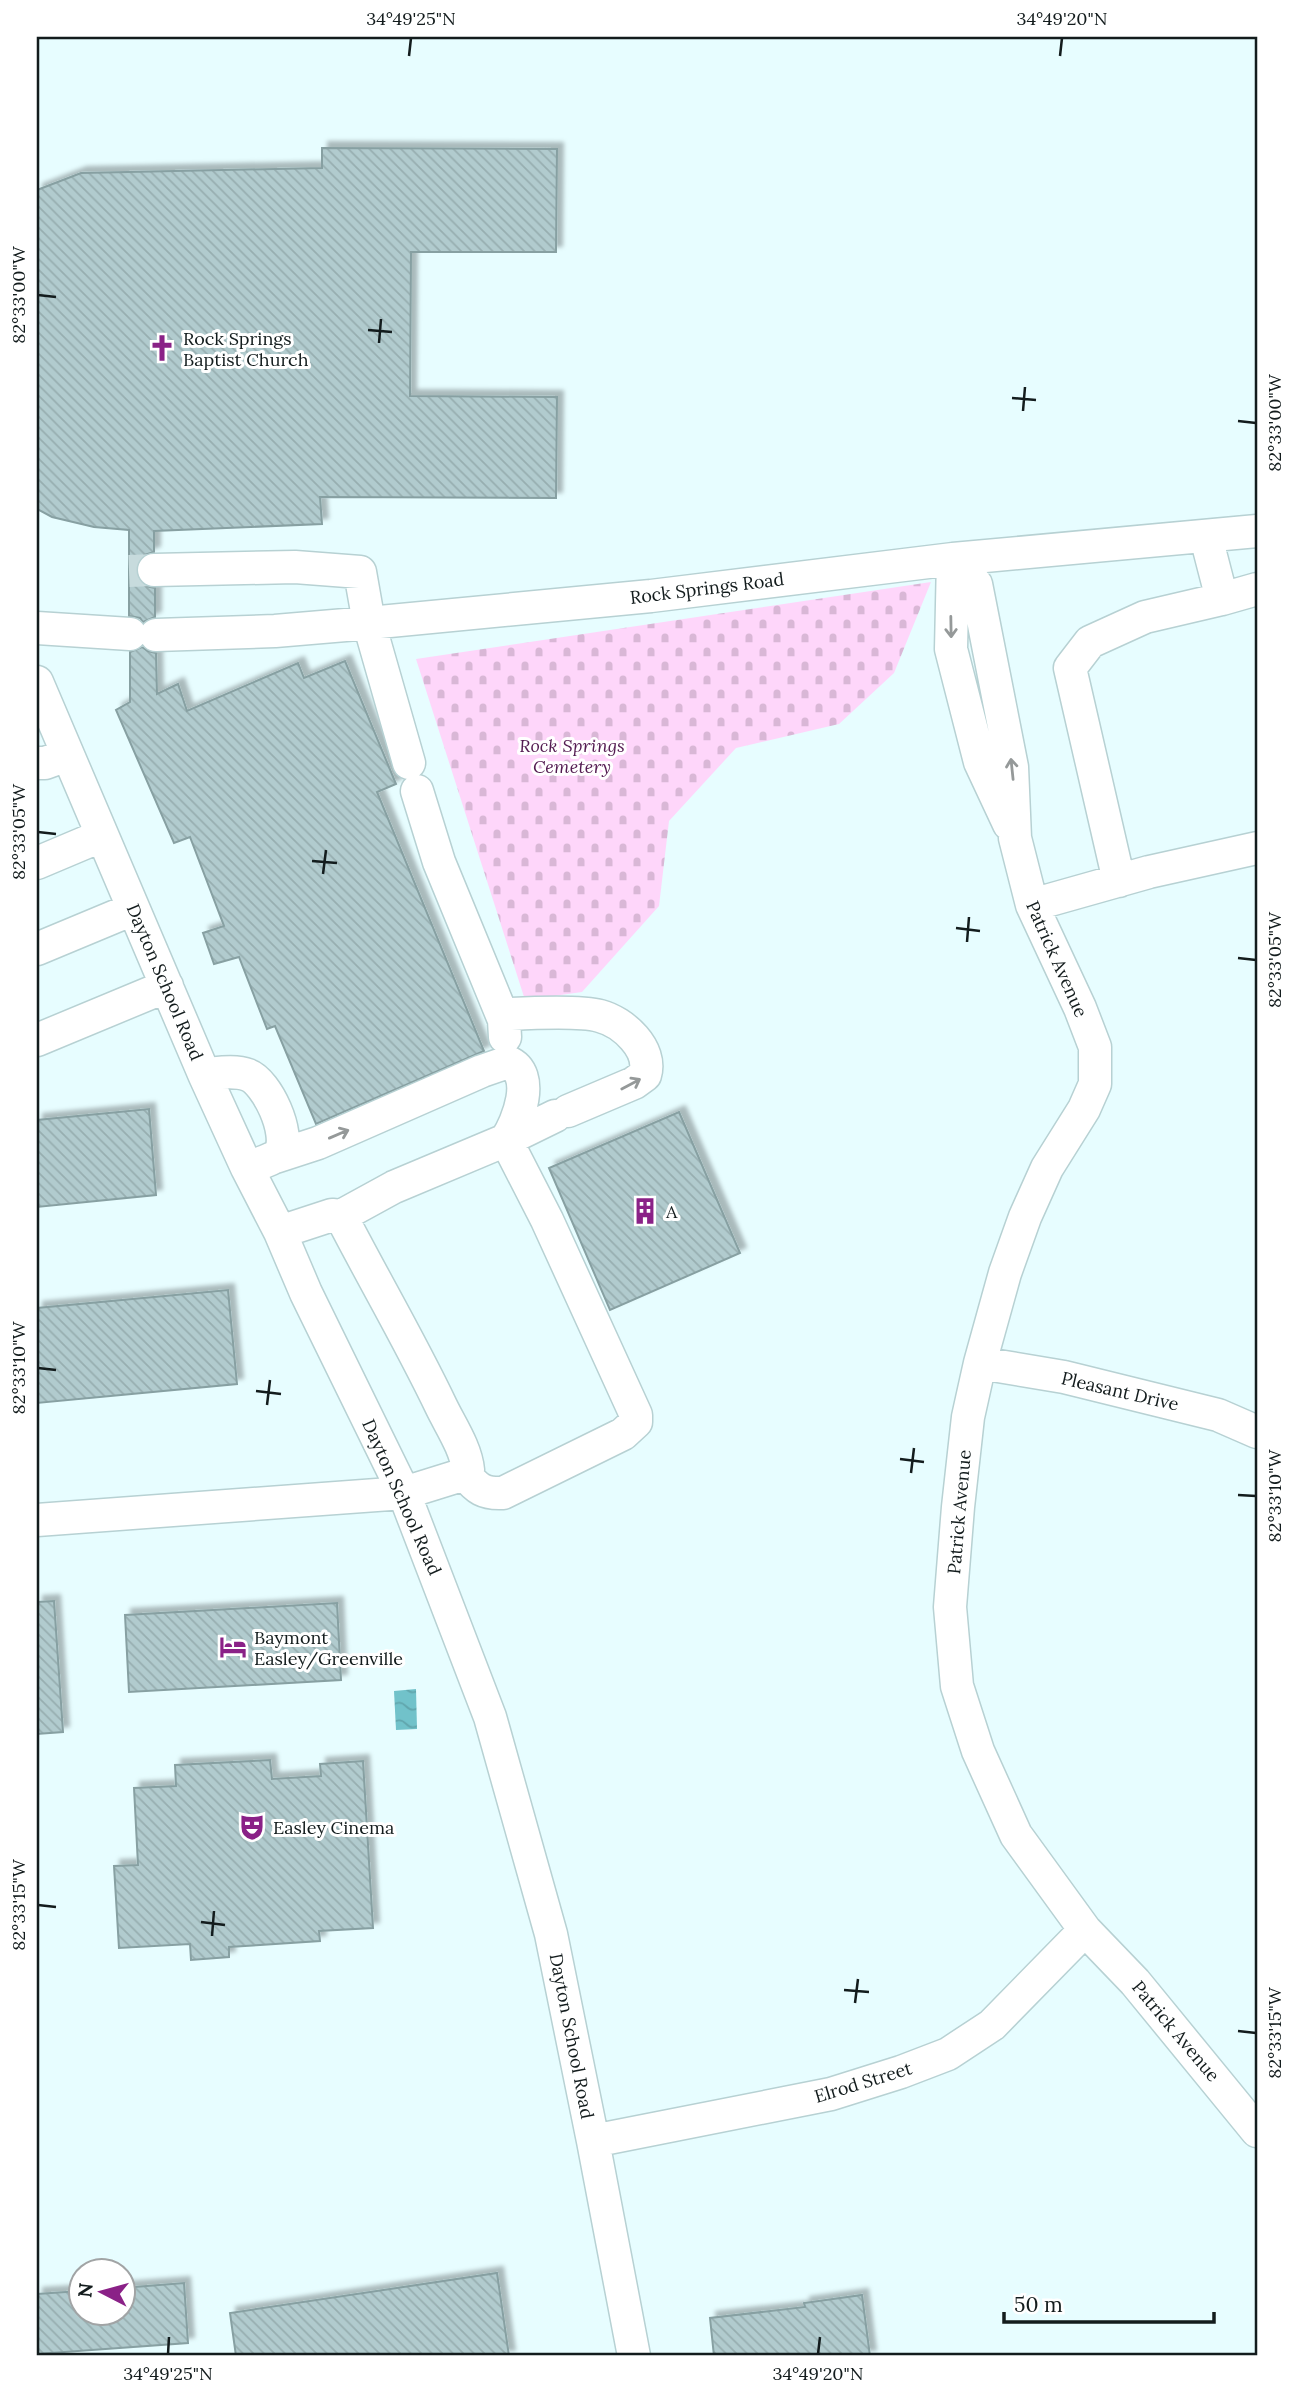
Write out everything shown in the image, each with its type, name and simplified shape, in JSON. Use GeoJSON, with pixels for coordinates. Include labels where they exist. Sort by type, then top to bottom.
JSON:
{"type":"FeatureCollection","features":[{"type":"Feature","properties":{"kind":"street","name":"Rock Springs Road"},"geometry":{"type":"LineString","coordinates":[[37,628],[143,634],[275,631],[651,596],[953,559],[1257,531]]}},
{"type":"Feature","properties":{"kind":"street"},"geometry":{"type":"LineString","coordinates":[[1206,537],[1222,599]]}},
{"type":"Feature","properties":{"kind":"street","name":"Patrick Avenue"},"geometry":{"type":"LineString","coordinates":[[953,559],[976,584],[1012,767],[1015,838],[1032,905],[1080,1008],[1095,1047],[1095,1084],[1084,1109],[1047,1168],[1025,1217],[1005,1273],[980,1363],[967,1430],[950,1607],[957,1686],[978,1751],[1016,1835],[1085,1930],[1135,1982],[1257,2131]]}},
{"type":"Feature","properties":{"kind":"street"},"geometry":{"type":"LineString","coordinates":[[154,570],[295,567],[360,572],[369,623],[439,862],[507,1037],[523,1086],[523,1103],[516,1126],[506,1140]]}},
{"type":"Feature","properties":{"kind":"street"},"geometry":{"type":"LineString","coordinates":[[1119,881],[1070,668],[1090,642],[1145,617],[1257,589]]}},
{"type":"Feature","properties":{"kind":"street","name":"Dayton School Road"},"geometry":{"type":"LineString","coordinates":[[37,682],[204,1074],[261,1163],[280,1233],[306,1293],[404,1493],[494,1730],[551,1934],[634,2356]]}},
{"type":"Feature","properties":{"kind":"street"},"geometry":{"type":"LineString","coordinates":[[37,763],[45,764],[67,755]]}},
{"type":"Feature","properties":{"kind":"street"},"geometry":{"type":"LineString","coordinates":[[37,863],[101,836]]}},
{"type":"Feature","properties":{"kind":"street"},"geometry":{"type":"LineString","coordinates":[[1032,905],[1149,872],[1257,848]]}},
{"type":"Feature","properties":{"kind":"street"},"geometry":{"type":"LineString","coordinates":[[37,949],[133,909]]}},
{"type":"Feature","properties":{"kind":"street"},"geometry":{"type":"LineString","coordinates":[[37,1040],[167,986]]}},
{"type":"Feature","properties":{"kind":"street"},"geometry":{"type":"LineString","coordinates":[[261,1163],[318,1143],[482,1071],[507,1037],[597,1015],[612,1020],[643,1048],[647,1060],[645,1075],[634,1083],[394,1187],[341,1216],[332,1215],[280,1233]]}},
{"type":"Feature","properties":{"kind":"street"},"geometry":{"type":"LineString","coordinates":[[204,1074],[250,1075],[258,1081],[279,1120],[283,1144],[281,1150],[261,1163]]}},
{"type":"Feature","properties":{"kind":"street"},"geometry":{"type":"LineString","coordinates":[[465,1474],[476,1489],[488,1494],[503,1493],[623,1434],[636,1422],[636,1415],[547,1220],[506,1140]]}},
{"type":"Feature","properties":{"kind":"street"},"geometry":{"type":"LineString","coordinates":[[37,1520],[404,1493],[465,1474],[468,1470],[467,1464],[433,1390],[341,1216]]}},
{"type":"Feature","properties":{"kind":"street","name":"Pleasant Drive"},"geometry":{"type":"LineString","coordinates":[[980,1363],[1063,1377],[1218,1415],[1257,1432]]}},
{"type":"Feature","properties":{"kind":"street","name":"Elrod Street"},"geometry":{"type":"LineString","coordinates":[[593,2141],[831,2094],[948,2054],[992,2025],[1085,1930]]}},
{"type":"Feature","properties":{"kind":"green space","name":"Rock Springs Cemetery"},"geometry":{"type":"Polygon","coordinates":[[[931,582],[894,673],[839,724],[736,748],[669,821],[659,906],[582,992],[525,1000],[416,659],[931,582]]]}},
{"type":"Feature","properties":{"kind":"water"},"geometry":{"type":"Polygon","coordinates":[[[416,1689],[417,1729],[396,1730],[394,1691],[416,1689]]]}},
{"type":"Feature","properties":{"kind":"building"},"geometry":{"type":"Polygon","coordinates":[[[322,148],[557,149],[556,252],[411,252],[410,396],[557,397],[556,498],[320,497],[322,524],[154,531],[154,552],[144,555],[136,570],[139,580],[146,586],[155,588],[155,617],[143,622],[140,618],[129,616],[129,530],[94,527],[52,517],[37,509],[37,190],[81,173],[322,168],[322,148]]]}},
{"type":"Feature","properties":{"kind":"building"},"geometry":{"type":"Polygon","coordinates":[[[142,647],[156,653],[157,694],[178,684],[187,711],[298,663],[304,678],[345,661],[396,784],[377,792],[484,1051],[316,1124],[275,1026],[267,1029],[239,957],[214,964],[203,933],[224,926],[190,837],[174,843],[116,710],[130,702],[130,652],[142,647]]]}},
{"type":"Feature","properties":{"kind":"building"},"geometry":{"type":"Polygon","coordinates":[[[149,1109],[156,1195],[37,1207],[37,1120],[149,1109]]]}},
{"type":"Feature","properties":{"kind":"building","name":"A"},"geometry":{"type":"Polygon","coordinates":[[[679,1112],[740,1253],[610,1310],[549,1168],[679,1112]]]}},
{"type":"Feature","properties":{"kind":"building"},"geometry":{"type":"Polygon","coordinates":[[[228,1290],[237,1384],[37,1403],[37,1308],[228,1290]]]}},
{"type":"Feature","properties":{"kind":"building"},"geometry":{"type":"Polygon","coordinates":[[[54,1601],[63,1732],[37,1734],[37,1602],[54,1601]]]}},
{"type":"Feature","properties":{"kind":"building","name":"Baymont Easley/Greenville"},"geometry":{"type":"Polygon","coordinates":[[[337,1603],[341,1680],[129,1692],[125,1615],[337,1603]]]}},
{"type":"Feature","properties":{"kind":"building","name":"Easley Cinema"},"geometry":{"type":"Polygon","coordinates":[[[270,1760],[272,1779],[321,1776],[320,1764],[363,1761],[373,1928],[319,1931],[320,1941],[229,1947],[229,1957],[191,1960],[190,1944],[119,1948],[114,1866],[138,1865],[134,1788],[176,1786],[175,1765],[270,1760]]]}},
{"type":"Feature","properties":{"kind":"building"},"geometry":{"type":"Polygon","coordinates":[[[497,2273],[509,2356],[236,2356],[230,2313],[497,2273]]]}},
{"type":"Feature","properties":{"kind":"building"},"geometry":{"type":"Polygon","coordinates":[[[184,2283],[188,2343],[37,2354],[37,2294],[66,2292],[66,2326],[136,2326],[136,2287],[184,2283]]]}},
{"type":"Feature","properties":{"kind":"building"},"geometry":{"type":"Polygon","coordinates":[[[862,2295],[870,2356],[714,2356],[710,2318],[805,2307],[804,2303],[862,2295]]]}},
{"type":"Feature","properties":{"kind":"tunnel"},"geometry":{"type":"LineString","coordinates":[[129,571],[154,570]]}},
{"type":"Feature","properties":{"kind":"place","name":"Rock Springs Baptist Church"},"geometry":{"type":"Point","coordinates":[162,348]}},
{"type":"Feature","properties":{"kind":"place","name":"A"},"geometry":{"type":"Point","coordinates":[645,1211]}},
{"type":"Feature","properties":{"kind":"place","name":"Baymont Easley/Greenville"},"geometry":{"type":"Point","coordinates":[233,1647]}},
{"type":"Feature","properties":{"kind":"place","name":"Easley Cinema"},"geometry":{"type":"Point","coordinates":[252,1827]}}]}
